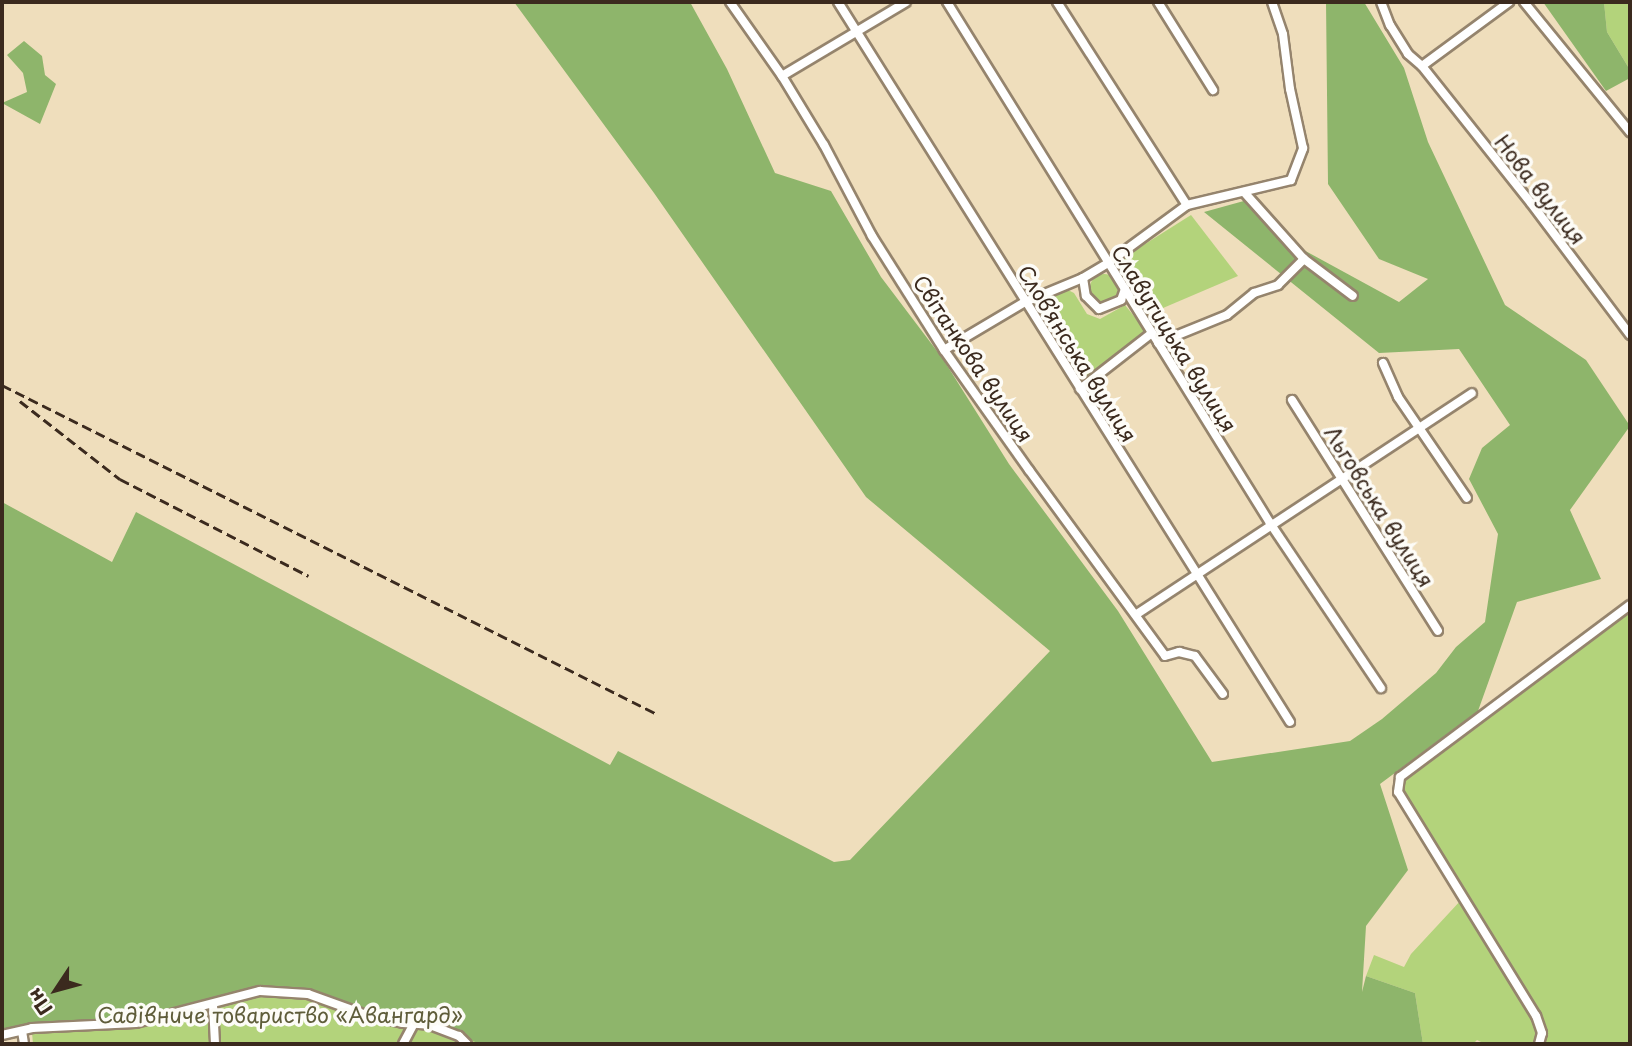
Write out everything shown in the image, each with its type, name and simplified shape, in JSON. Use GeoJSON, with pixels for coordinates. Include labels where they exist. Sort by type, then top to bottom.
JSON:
{"type":"FeatureCollection","features":[{"type":"Feature","properties":{"kind":"street","name":"Світанкова вулиця"},"geometry":{"type":"LineString","coordinates":[[730,2],[782,76],[824,145],[872,236],[944,350],[1165,656],[1179,652],[1195,656],[1223,694]]}},
{"type":"Feature","properties":{"kind":"street","name":"Словʼянська вулиця"},"geometry":{"type":"LineString","coordinates":[[838,2],[1290,722]]}},
{"type":"Feature","properties":{"kind":"street"},"geometry":{"type":"LineString","coordinates":[[782,76],[906,2]]}},
{"type":"Feature","properties":{"kind":"street","name":"Славутицька вулиця"},"geometry":{"type":"LineString","coordinates":[[947,2],[1270,523],[1381,688]]}},
{"type":"Feature","properties":{"kind":"street"},"geometry":{"type":"LineString","coordinates":[[1057,2],[1187,205]]}},
{"type":"Feature","properties":{"kind":"street"},"geometry":{"type":"LineString","coordinates":[[1158,2],[1213,90]]}},
{"type":"Feature","properties":{"kind":"street"},"geometry":{"type":"LineString","coordinates":[[944,350],[1025,302],[1083,278],[1187,205],[1291,180],[1303,148],[1290,89],[1283,34],[1272,2]]}},
{"type":"Feature","properties":{"kind":"street","name":"Нова вулиця"},"geometry":{"type":"LineString","coordinates":[[1381,2],[1390,25],[1408,54],[1422,66],[1630,335]]}},
{"type":"Feature","properties":{"kind":"street"},"geometry":{"type":"LineString","coordinates":[[1422,66],[1509,2]]}},
{"type":"Feature","properties":{"kind":"street"},"geometry":{"type":"LineString","coordinates":[[1524,2],[1630,132]]}},
{"type":"Feature","properties":{"kind":"street"},"geometry":{"type":"LineString","coordinates":[[1244,192],[1304,259],[1353,296]]}},
{"type":"Feature","properties":{"kind":"street"},"geometry":{"type":"LineString","coordinates":[[1158,343],[1227,315],[1254,293],[1278,285],[1304,259]]}},
{"type":"Feature","properties":{"kind":"street"},"geometry":{"type":"LineString","coordinates":[[1083,278],[1086,296],[1099,309],[1121,300],[1125,289]]}},
{"type":"Feature","properties":{"kind":"street"},"geometry":{"type":"LineString","coordinates":[[1080,389],[1152,334]]}},
{"type":"Feature","properties":{"kind":"street"},"geometry":{"type":"LineString","coordinates":[[1382,363],[1398,397],[1467,498]]}},
{"type":"Feature","properties":{"kind":"street"},"geometry":{"type":"LineString","coordinates":[[1137,614],[1270,523],[1472,393]]}},
{"type":"Feature","properties":{"kind":"street","name":"Льговська вулиця"},"geometry":{"type":"LineString","coordinates":[[1292,400],[1438,631]]}},
{"type":"Feature","properties":{"kind":"street"},"geometry":{"type":"LineString","coordinates":[[1539,1044],[1542,1033],[1536,1016],[1398,792],[1400,777],[1630,605]]}},
{"type":"Feature","properties":{"kind":"street"},"geometry":{"type":"LineString","coordinates":[[2,1035],[22,1031],[136,1023],[260,991],[308,994],[366,1015],[430,1025],[458,1036],[467,1044]]}},
{"type":"Feature","properties":{"kind":"street"},"geometry":{"type":"LineString","coordinates":[[213,1004],[215,1044]]}},
{"type":"Feature","properties":{"kind":"street"},"geometry":{"type":"LineString","coordinates":[[403,1044],[414,1023]]}},
{"type":"Feature","properties":{"kind":"street"},"geometry":{"type":"LineString","coordinates":[[22,1031],[24,1044]]}},
{"type":"Feature","properties":{"kind":"green space"},"geometry":{"type":"Polygon","coordinates":[[[514,2],[690,2],[727,69],[775,173],[831,191],[881,277],[943,359],[1009,464],[1118,611],[1212,762],[1350,741],[1382,719],[1436,673],[1456,647],[1485,622],[1498,534],[1469,479],[1482,448],[1510,425],[1459,349],[1379,353],[1204,212],[1251,199],[1261,202],[1289,242],[1399,302],[1428,279],[1379,259],[1328,184],[1326,2],[1364,2],[1404,68],[1428,142],[1505,305],[1586,360],[1630,426],[1570,510],[1601,579],[1517,602],[1478,711],[1380,784],[1408,870],[1366,926],[1362,992],[1366,976],[1415,993],[1423,1044],[480,1044],[431,1022],[376,1015],[307,992],[260,989],[131,1022],[2,1033],[2,502],[112,562],[136,512],[610,765],[618,751],[834,862],[850,860],[1050,651],[866,497],[654,193],[514,2]]]}},
{"type":"Feature","properties":{"kind":"green space"},"geometry":{"type":"Polygon","coordinates":[[[1543,2],[1604,2],[1607,32],[1630,70],[1630,78],[1606,91],[1543,2]]]}},
{"type":"Feature","properties":{"kind":"green space"},"geometry":{"type":"Polygon","coordinates":[[[1604,2],[1630,2],[1630,70],[1607,32],[1604,2]]]}},
{"type":"Feature","properties":{"kind":"green space"},"geometry":{"type":"Polygon","coordinates":[[[24,41],[42,56],[45,75],[56,84],[40,124],[2,103],[27,92],[23,73],[7,55],[24,41]]]}},
{"type":"Feature","properties":{"kind":"green space"},"geometry":{"type":"Polygon","coordinates":[[[1191,215],[1238,276],[1149,314],[1115,263],[1191,215]]]}},
{"type":"Feature","properties":{"kind":"green space"},"geometry":{"type":"Polygon","coordinates":[[[1104,274],[1114,278],[1118,288],[1114,298],[1104,302],[1094,298],[1090,288],[1094,278],[1104,274]]]}},
{"type":"Feature","properties":{"kind":"green space"},"geometry":{"type":"Polygon","coordinates":[[[1068,290],[1074,293],[1087,314],[1100,319],[1125,305],[1146,331],[1089,377],[1082,378],[1035,305],[1039,299],[1068,290]]]}},
{"type":"Feature","properties":{"kind":"green space"},"geometry":{"type":"Polygon","coordinates":[[[1630,609],[1630,1044],[1541,1044],[1544,1033],[1400,793],[1402,780],[1630,609]]]}},
{"type":"Feature","properties":{"kind":"green space"},"geometry":{"type":"Polygon","coordinates":[[[1462,899],[1536,1018],[1540,1034],[1538,1044],[1485,1044],[1477,1040],[1473,1044],[1423,1044],[1415,993],[1366,976],[1374,955],[1404,967],[1411,954],[1462,899]]]}},
{"type":"Feature","properties":{"kind":"green space","name":"Садівниче товариство «Авангард»"},"geometry":{"type":"Polygon","coordinates":[[[265,982],[417,1015],[487,1044],[33,1044],[31,1021],[265,982]]]}},
{"type":"Feature","properties":{"kind":"railway"},"geometry":{"type":"LineString","coordinates":[[2,385],[657,714]]}},
{"type":"Feature","properties":{"kind":"railway"},"geometry":{"type":"LineString","coordinates":[[20,401],[120,479],[309,576]]}}]}
